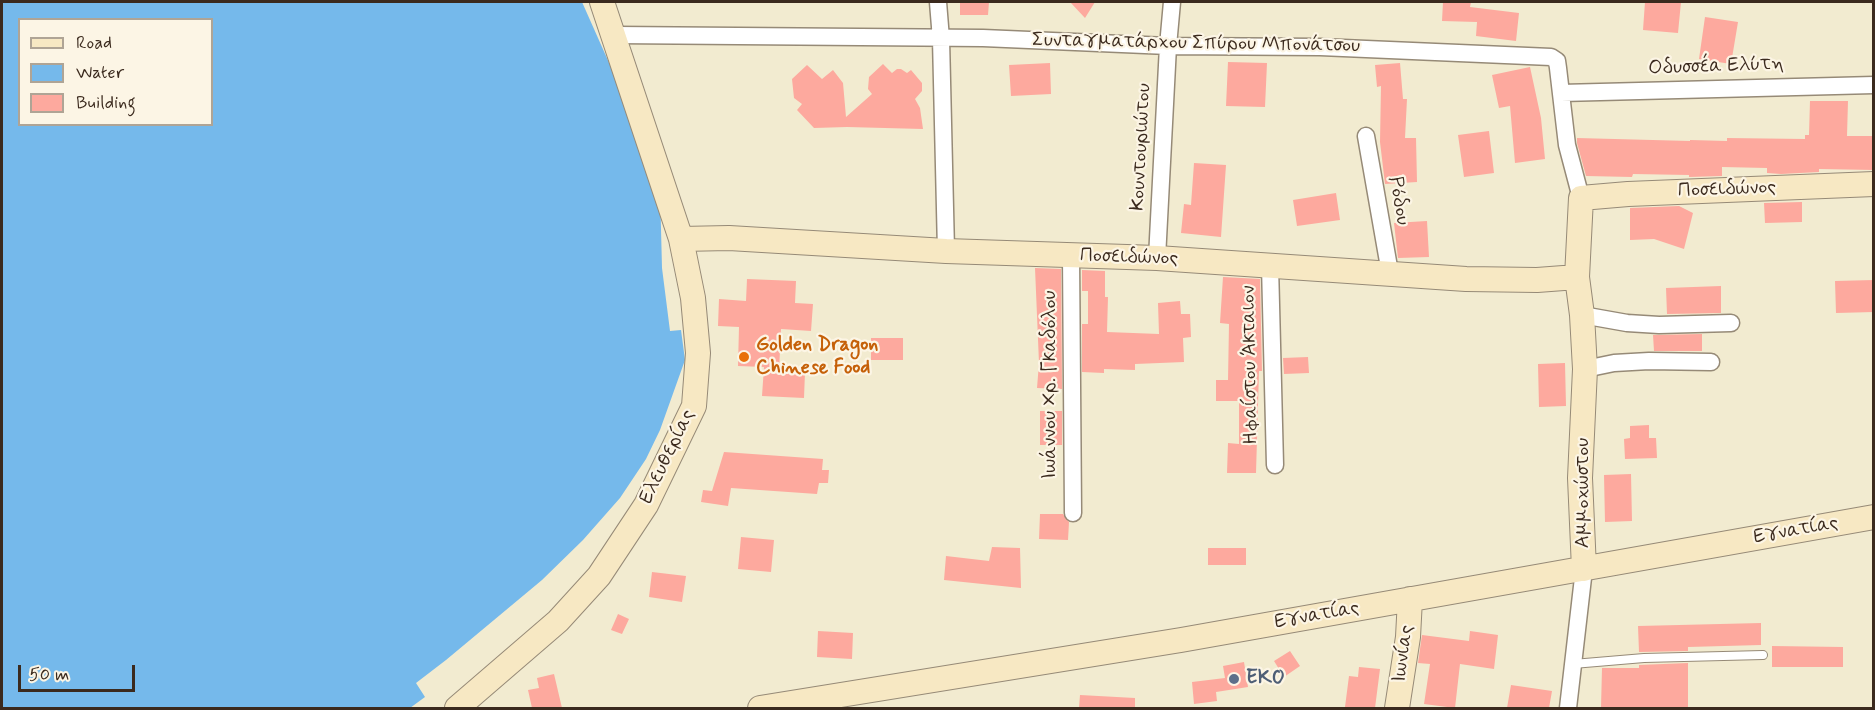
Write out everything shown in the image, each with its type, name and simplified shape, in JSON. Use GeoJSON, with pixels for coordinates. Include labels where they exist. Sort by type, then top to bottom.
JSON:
{"type":"FeatureCollection","features":[{"type":"Feature","properties":{"kind":"street","name":"Ελευθερίας"},"geometry":{"type":"LineString","coordinates":[[457,708],[558,621],[599,576],[646,505],[694,406],[698,353],[693,298],[681,239],[615,35],[602,2]]}},
{"type":"Feature","properties":{"kind":"street"},"geometry":{"type":"LineString","coordinates":[[938,2],[941,39],[946,251]]}},
{"type":"Feature","properties":{"kind":"street","name":"Κουντουριώτου"},"geometry":{"type":"LineString","coordinates":[[1157,258],[1172,2]]}},
{"type":"Feature","properties":{"kind":"street","name":"Συνταγματάρχου Σπύρου Μπονάτσου"},"geometry":{"type":"LineString","coordinates":[[615,35],[983,38],[1168,46],[1320,47],[1551,57],[1557,62],[1567,145],[1581,198],[1577,278]]}},
{"type":"Feature","properties":{"kind":"street","name":"Οδυσσέα Ελύτη"},"geometry":{"type":"LineString","coordinates":[[1561,93],[1874,85]]}},
{"type":"Feature","properties":{"kind":"street","name":"Ρόδου"},"geometry":{"type":"LineString","coordinates":[[1366,136],[1390,273]]}},
{"type":"Feature","properties":{"kind":"street","name":"Ποσειδώνος"},"geometry":{"type":"LineString","coordinates":[[1581,198],[1874,184]]}},
{"type":"Feature","properties":{"kind":"street","name":"Ποσειδώνος"},"geometry":{"type":"LineString","coordinates":[[681,239],[729,238],[946,251],[1157,258],[1467,279],[1577,278]]}},
{"type":"Feature","properties":{"kind":"street","name":"Ιωάννου Χρ. Γκαδόλου"},"geometry":{"type":"LineString","coordinates":[[1071,256],[1073,513]]}},
{"type":"Feature","properties":{"kind":"street","name":"Ηφαίστου Άκταιον"},"geometry":{"type":"LineString","coordinates":[[1270,264],[1275,465]]}},
{"type":"Feature","properties":{"kind":"street","name":"Αμμοχώστου"},"geometry":{"type":"LineString","coordinates":[[1568,708],[1584,568],[1580,478],[1585,369],[1577,278]]}},
{"type":"Feature","properties":{"kind":"street"},"geometry":{"type":"LineString","coordinates":[[1582,315],[1627,323],[1659,325],[1731,323]]}},
{"type":"Feature","properties":{"kind":"street"},"geometry":{"type":"LineString","coordinates":[[1585,369],[1614,363],[1649,361],[1711,362]]}},
{"type":"Feature","properties":{"kind":"street","name":"Εγνατίας"},"geometry":{"type":"LineString","coordinates":[[775,707],[1181,640],[1874,518]]}},
{"type":"Feature","properties":{"kind":"street","name":"Ιωνίας"},"geometry":{"type":"LineString","coordinates":[[1396,708],[1408,637],[1410,600]]}},
{"type":"Feature","properties":{"kind":"lane"},"geometry":{"type":"LineString","coordinates":[[1573,664],[1644,658],[1763,655]]}},
{"type":"Feature","properties":{"kind":"water"},"geometry":{"type":"Polygon","coordinates":[[[2,2],[582,2],[642,137],[660,189],[662,268],[670,331],[681,330],[685,360],[660,430],[646,459],[620,498],[583,540],[542,580],[416,683],[425,697],[410,708],[2,708],[2,2]]]}},
{"type":"Feature","properties":{"kind":"building"},"geometry":{"type":"Polygon","coordinates":[[[960,2],[989,2],[988,15],[960,15],[960,2]]]}},
{"type":"Feature","properties":{"kind":"building"},"geometry":{"type":"Polygon","coordinates":[[[1070,2],[1095,2],[1085,18],[1070,2]]]}},
{"type":"Feature","properties":{"kind":"building"},"geometry":{"type":"Polygon","coordinates":[[[1443,2],[1471,2],[1470,7],[1519,13],[1516,41],[1476,36],[1477,22],[1442,21],[1443,2]]]}},
{"type":"Feature","properties":{"kind":"building"},"geometry":{"type":"Polygon","coordinates":[[[1645,2],[1681,2],[1678,33],[1643,30],[1645,2]]]}},
{"type":"Feature","properties":{"kind":"building"},"geometry":{"type":"Polygon","coordinates":[[[1705,17],[1738,22],[1731,64],[1699,59],[1705,17]]]}},
{"type":"Feature","properties":{"kind":"building"},"geometry":{"type":"Polygon","coordinates":[[[1228,62],[1267,63],[1265,107],[1226,106],[1228,62]]]}},
{"type":"Feature","properties":{"kind":"building"},"geometry":{"type":"Polygon","coordinates":[[[1050,63],[1051,94],[1011,96],[1009,65],[1050,63]]]}},
{"type":"Feature","properties":{"kind":"building"},"geometry":{"type":"Polygon","coordinates":[[[1400,63],[1403,99],[1407,99],[1405,138],[1416,138],[1417,182],[1385,184],[1380,142],[1381,86],[1377,87],[1375,65],[1400,63]]]}},
{"type":"Feature","properties":{"kind":"building"},"geometry":{"type":"Polygon","coordinates":[[[883,64],[892,73],[897,69],[907,73],[911,70],[922,83],[922,91],[915,99],[920,108],[923,129],[814,128],[797,110],[802,104],[794,98],[792,79],[807,65],[822,79],[833,70],[843,83],[846,117],[872,94],[868,89],[869,77],[883,64]]]}},
{"type":"Feature","properties":{"kind":"building"},"geometry":{"type":"Polygon","coordinates":[[[1530,67],[1541,118],[1545,159],[1515,163],[1510,106],[1499,108],[1492,75],[1530,67]]]}},
{"type":"Feature","properties":{"kind":"building"},"geometry":{"type":"Polygon","coordinates":[[[1810,101],[1848,101],[1847,136],[1874,136],[1874,170],[1819,169],[1819,172],[1781,174],[1767,173],[1767,168],[1722,167],[1722,176],[1633,174],[1632,177],[1586,176],[1577,143],[1577,138],[1690,141],[1727,141],[1727,138],[1805,139],[1805,135],[1809,135],[1810,101]]]}},
{"type":"Feature","properties":{"kind":"building"},"geometry":{"type":"Polygon","coordinates":[[[1489,131],[1494,173],[1464,177],[1458,135],[1489,131]]]}},
{"type":"Feature","properties":{"kind":"building"},"geometry":{"type":"Polygon","coordinates":[[[1194,163],[1226,165],[1221,237],[1181,233],[1184,204],[1191,205],[1194,163]]]}},
{"type":"Feature","properties":{"kind":"building"},"geometry":{"type":"Polygon","coordinates":[[[1336,193],[1340,220],[1297,226],[1293,200],[1336,193]]]}},
{"type":"Feature","properties":{"kind":"building"},"geometry":{"type":"Polygon","coordinates":[[[1802,202],[1802,222],[1765,223],[1764,203],[1802,202]]]}},
{"type":"Feature","properties":{"kind":"building"},"geometry":{"type":"Polygon","coordinates":[[[1679,206],[1693,213],[1684,249],[1654,239],[1630,240],[1630,208],[1679,206]]]}},
{"type":"Feature","properties":{"kind":"building"},"geometry":{"type":"Polygon","coordinates":[[[1427,221],[1429,257],[1398,258],[1394,223],[1427,221]]]}},
{"type":"Feature","properties":{"kind":"building"},"geometry":{"type":"Polygon","coordinates":[[[1035,268],[1061,269],[1062,389],[1037,388],[1039,363],[1035,268]]]}},
{"type":"Feature","properties":{"kind":"building"},"geometry":{"type":"Polygon","coordinates":[[[1082,270],[1105,271],[1105,297],[1108,297],[1107,332],[1159,334],[1158,303],[1180,301],[1181,314],[1190,314],[1191,337],[1183,338],[1184,362],[1135,364],[1135,370],[1104,369],[1104,373],[1082,372],[1082,324],[1088,324],[1088,291],[1082,291],[1082,270]]]}},
{"type":"Feature","properties":{"kind":"building"},"geometry":{"type":"Polygon","coordinates":[[[1223,277],[1260,279],[1262,371],[1259,371],[1256,473],[1227,473],[1228,443],[1239,444],[1239,401],[1216,401],[1216,380],[1228,380],[1229,324],[1220,323],[1223,277]]]}},
{"type":"Feature","properties":{"kind":"building"},"geometry":{"type":"Polygon","coordinates":[[[747,279],[796,281],[795,303],[813,304],[811,331],[781,329],[779,371],[805,372],[804,398],[762,396],[764,367],[738,366],[739,327],[718,326],[719,299],[746,301],[747,279]]]}},
{"type":"Feature","properties":{"kind":"building"},"geometry":{"type":"Polygon","coordinates":[[[1874,280],[1874,312],[1836,313],[1835,281],[1874,280]]]}},
{"type":"Feature","properties":{"kind":"building"},"geometry":{"type":"Polygon","coordinates":[[[1721,286],[1721,313],[1667,314],[1666,288],[1721,286]]]}},
{"type":"Feature","properties":{"kind":"building"},"geometry":{"type":"Polygon","coordinates":[[[1702,334],[1702,351],[1654,351],[1653,335],[1702,334]]]}},
{"type":"Feature","properties":{"kind":"building"},"geometry":{"type":"Polygon","coordinates":[[[871,338],[903,338],[903,360],[871,360],[871,338]]]}},
{"type":"Feature","properties":{"kind":"building"},"geometry":{"type":"Polygon","coordinates":[[[1308,357],[1309,373],[1284,374],[1283,358],[1308,357]]]}},
{"type":"Feature","properties":{"kind":"building"},"geometry":{"type":"Polygon","coordinates":[[[1565,363],[1566,406],[1539,407],[1538,364],[1565,363]]]}},
{"type":"Feature","properties":{"kind":"building"},"geometry":{"type":"Polygon","coordinates":[[[1040,411],[1062,411],[1062,445],[1040,445],[1040,411]]]}},
{"type":"Feature","properties":{"kind":"building"},"geometry":{"type":"Polygon","coordinates":[[[1649,425],[1649,438],[1656,438],[1657,458],[1625,459],[1624,439],[1630,438],[1630,426],[1649,425]]]}},
{"type":"Feature","properties":{"kind":"building"},"geometry":{"type":"Polygon","coordinates":[[[724,452],[823,459],[822,470],[829,470],[828,483],[819,483],[817,494],[731,488],[728,506],[701,502],[703,490],[712,491],[724,452]]]}},
{"type":"Feature","properties":{"kind":"building"},"geometry":{"type":"Polygon","coordinates":[[[1631,474],[1632,521],[1605,522],[1604,475],[1631,474]]]}},
{"type":"Feature","properties":{"kind":"building"},"geometry":{"type":"Polygon","coordinates":[[[1040,514],[1063,514],[1069,522],[1068,540],[1039,539],[1040,514]]]}},
{"type":"Feature","properties":{"kind":"building"},"geometry":{"type":"Polygon","coordinates":[[[741,537],[774,540],[771,572],[738,569],[741,537]]]}},
{"type":"Feature","properties":{"kind":"building"},"geometry":{"type":"Polygon","coordinates":[[[992,547],[1020,548],[1021,588],[944,580],[946,556],[989,561],[992,547]]]}},
{"type":"Feature","properties":{"kind":"building"},"geometry":{"type":"Polygon","coordinates":[[[1208,548],[1246,548],[1246,565],[1208,565],[1208,548]]]}},
{"type":"Feature","properties":{"kind":"building"},"geometry":{"type":"Polygon","coordinates":[[[652,572],[686,576],[682,602],[649,597],[652,572]]]}},
{"type":"Feature","properties":{"kind":"building"},"geometry":{"type":"Polygon","coordinates":[[[618,614],[629,619],[622,634],[611,630],[618,614]]]}},
{"type":"Feature","properties":{"kind":"building"},"geometry":{"type":"Polygon","coordinates":[[[1761,623],[1761,645],[1688,647],[1688,651],[1639,652],[1638,626],[1761,623]]]}},
{"type":"Feature","properties":{"kind":"building"},"geometry":{"type":"Polygon","coordinates":[[[818,631],[853,633],[852,659],[817,657],[818,631]]]}},
{"type":"Feature","properties":{"kind":"building"},"geometry":{"type":"Polygon","coordinates":[[[1470,631],[1498,635],[1494,669],[1460,664],[1455,708],[1424,704],[1430,664],[1418,663],[1422,635],[1469,641],[1470,631]]]}},
{"type":"Feature","properties":{"kind":"building"},"geometry":{"type":"Polygon","coordinates":[[[1772,646],[1843,647],[1843,667],[1772,667],[1772,646]]]}},
{"type":"Feature","properties":{"kind":"building"},"geometry":{"type":"Polygon","coordinates":[[[1290,651],[1300,666],[1284,677],[1274,661],[1290,651]]]}},
{"type":"Feature","properties":{"kind":"building"},"geometry":{"type":"Polygon","coordinates":[[[1244,662],[1248,687],[1216,692],[1217,701],[1194,704],[1192,682],[1225,678],[1223,666],[1244,662]]]}},
{"type":"Feature","properties":{"kind":"building"},"geometry":{"type":"Polygon","coordinates":[[[1688,663],[1688,708],[1601,708],[1602,668],[1639,668],[1639,665],[1688,663]]]}},
{"type":"Feature","properties":{"kind":"building"},"geometry":{"type":"Polygon","coordinates":[[[1359,667],[1380,669],[1375,708],[1345,707],[1349,676],[1358,677],[1359,667]]]}},
{"type":"Feature","properties":{"kind":"building"},"geometry":{"type":"Polygon","coordinates":[[[554,674],[562,708],[532,708],[528,690],[539,688],[537,678],[554,674]]]}},
{"type":"Feature","properties":{"kind":"building"},"geometry":{"type":"Polygon","coordinates":[[[1511,685],[1552,691],[1549,708],[1507,708],[1511,685]]]}},
{"type":"Feature","properties":{"kind":"building"},"geometry":{"type":"Polygon","coordinates":[[[1080,695],[1135,698],[1135,708],[1079,708],[1080,695]]]}},
{"type":"Feature","properties":{"kind":"place","name":"Golden Dragon Chinese Food"},"geometry":{"type":"Point","coordinates":[744,357]}},
{"type":"Feature","properties":{"kind":"place","name":"EKO"},"geometry":{"type":"Point","coordinates":[1234,679]}}]}
